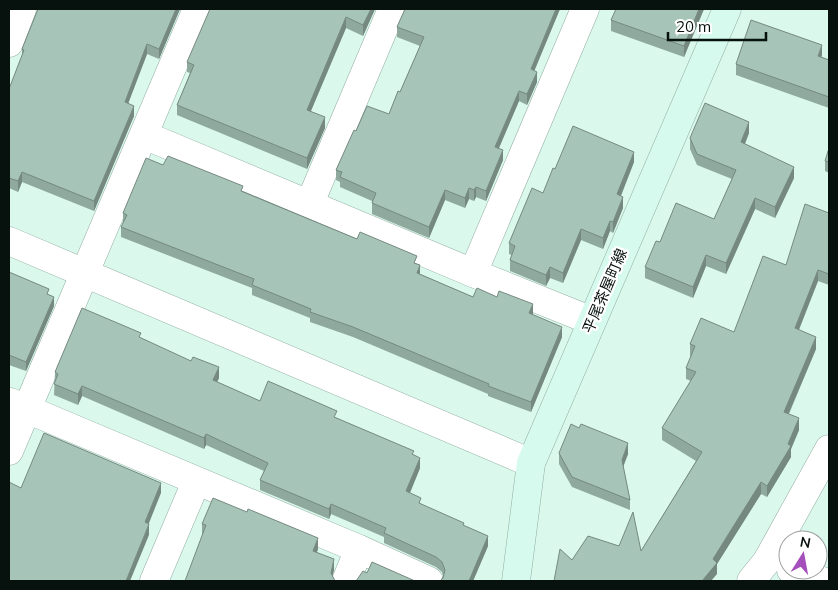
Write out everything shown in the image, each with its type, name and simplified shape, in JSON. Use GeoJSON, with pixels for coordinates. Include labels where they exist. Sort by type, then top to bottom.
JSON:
{"type":"FeatureCollection","features":[{"type":"Feature","properties":{"kind":"main road","name":"平尾茶屋町線"},"geometry":{"type":"LineString","coordinates":[[516,581],[531,462],[727,9]]}},
{"type":"Feature","properties":{"kind":"street"},"geometry":{"type":"LineString","coordinates":[[9,43],[22,9]]}},
{"type":"Feature","properties":{"kind":"street"},"geometry":{"type":"LineString","coordinates":[[9,451],[18,405],[84,273],[197,9]]}},
{"type":"Feature","properties":{"kind":"street"},"geometry":{"type":"LineString","coordinates":[[309,205],[392,9]]}},
{"type":"Feature","properties":{"kind":"street"},"geometry":{"type":"LineString","coordinates":[[473,273],[585,9]]}},
{"type":"Feature","properties":{"kind":"street"},"geometry":{"type":"LineString","coordinates":[[144,135],[592,321]]}},
{"type":"Feature","properties":{"kind":"street"},"geometry":{"type":"LineString","coordinates":[[9,241],[531,462]]}},
{"type":"Feature","properties":{"kind":"street"},"geometry":{"type":"LineString","coordinates":[[18,405],[429,581]]}},
{"type":"Feature","properties":{"kind":"street"},"geometry":{"type":"LineString","coordinates":[[822,581],[774,570],[829,449]]}},
{"type":"Feature","properties":{"kind":"street"},"geometry":{"type":"LineString","coordinates":[[154,581],[196,482]]}},
{"type":"Feature","properties":{"kind":"street"},"geometry":{"type":"LineString","coordinates":[[346,581],[358,549]]}},
{"type":"Feature","properties":{"kind":"building"},"geometry":{"type":"Polygon","coordinates":[[[38,9],[176,9],[159,49],[147,44],[125,102],[134,106],[94,201],[22,172],[18,181],[9,178],[9,89],[38,9]]]}},
{"type":"Feature","properties":{"kind":"building"},"geometry":{"type":"Polygon","coordinates":[[[210,9],[371,9],[363,25],[346,17],[307,110],[325,117],[307,158],[177,105],[194,65],[187,62],[210,9]]]}},
{"type":"Feature","properties":{"kind":"building"},"geometry":{"type":"Polygon","coordinates":[[[405,9],[556,9],[531,69],[537,72],[527,94],[519,91],[495,147],[503,150],[486,191],[476,187],[474,190],[469,188],[465,198],[445,190],[429,227],[372,203],[376,193],[340,177],[342,172],[336,170],[367,106],[389,114],[424,37],[397,27],[405,9]]]}},
{"type":"Feature","properties":{"kind":"building"},"geometry":{"type":"Polygon","coordinates":[[[616,9],[699,9],[684,46],[611,20],[616,9]]]}},
{"type":"Feature","properties":{"kind":"building"},"geometry":{"type":"Polygon","coordinates":[[[751,20],[822,45],[818,56],[829,60],[829,97],[736,64],[751,20]]]}},
{"type":"Feature","properties":{"kind":"building"},"geometry":{"type":"Polygon","coordinates":[[[705,103],[749,122],[741,142],[794,167],[775,207],[755,198],[726,263],[706,255],[693,287],[645,267],[656,241],[660,242],[676,203],[714,219],[736,170],[697,154],[690,138],[705,103]]]}},
{"type":"Feature","properties":{"kind":"building"},"geometry":{"type":"Polygon","coordinates":[[[573,126],[634,152],[617,194],[623,197],[613,222],[610,221],[603,238],[581,229],[563,273],[550,267],[546,275],[510,260],[515,246],[509,243],[532,188],[543,193],[573,126]]]}},
{"type":"Feature","properties":{"kind":"building"},"geometry":{"type":"Polygon","coordinates":[[[829,148],[829,162],[825,161],[829,148]]]}},
{"type":"Feature","properties":{"kind":"building"},"geometry":{"type":"Polygon","coordinates":[[[168,156],[243,186],[241,191],[357,239],[360,232],[417,256],[414,263],[420,265],[417,273],[473,297],[477,288],[497,297],[499,291],[533,304],[529,313],[562,327],[531,402],[488,386],[489,384],[353,327],[310,312],[311,309],[252,285],[254,279],[121,227],[127,215],[123,213],[146,158],[163,165],[168,156]]]}},
{"type":"Feature","properties":{"kind":"building"},"geometry":{"type":"Polygon","coordinates":[[[805,204],[829,213],[829,274],[818,270],[795,328],[816,337],[784,412],[799,418],[788,444],[791,446],[767,486],[761,482],[713,559],[717,563],[702,581],[554,581],[560,549],[572,560],[588,536],[619,546],[633,512],[641,551],[702,452],[662,428],[696,372],[686,368],[695,346],[690,344],[701,318],[734,332],[763,256],[786,265],[805,204]]]}},
{"type":"Feature","properties":{"kind":"building"},"geometry":{"type":"Polygon","coordinates":[[[9,272],[49,289],[47,294],[54,297],[26,362],[9,355],[9,272]]]}},
{"type":"Feature","properties":{"kind":"building"},"geometry":{"type":"Polygon","coordinates":[[[82,308],[141,333],[139,337],[191,361],[193,357],[219,367],[213,380],[260,401],[268,381],[337,411],[334,417],[414,451],[412,454],[420,458],[406,491],[421,498],[419,503],[488,536],[469,581],[440,581],[445,570],[442,562],[436,557],[384,533],[386,528],[331,504],[329,509],[260,480],[268,463],[206,434],[204,438],[82,386],[78,394],[54,384],[58,374],[55,372],[82,308]]]}},
{"type":"Feature","properties":{"kind":"building"},"geometry":{"type":"Polygon","coordinates":[[[571,424],[579,428],[581,424],[628,443],[622,460],[630,500],[572,477],[559,453],[571,424]]]}},
{"type":"Feature","properties":{"kind":"building"},"geometry":{"type":"Polygon","coordinates":[[[44,433],[161,483],[145,522],[149,524],[126,581],[9,581],[9,482],[21,488],[44,433]]]}},
{"type":"Feature","properties":{"kind":"building"},"geometry":{"type":"Polygon","coordinates":[[[213,498],[247,512],[248,509],[318,538],[313,551],[334,559],[331,573],[335,581],[185,581],[206,525],[202,524],[213,498]]]}},
{"type":"Feature","properties":{"kind":"building"},"geometry":{"type":"Polygon","coordinates":[[[372,562],[415,581],[356,581],[363,571],[367,573],[372,562]]]}}]}
